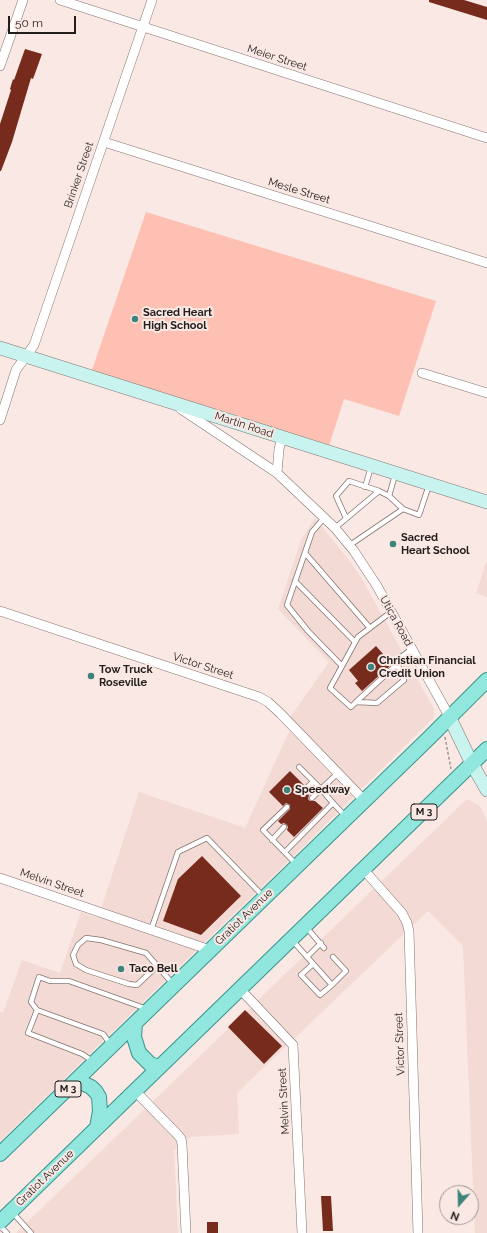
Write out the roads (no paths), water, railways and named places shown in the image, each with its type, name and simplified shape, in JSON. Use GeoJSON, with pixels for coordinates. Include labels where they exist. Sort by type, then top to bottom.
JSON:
{"type":"FeatureCollection","features":[{"type":"Feature","properties":{"kind":"main road","name":"Gratiot Avenue"},"geometry":{"type":"LineString","coordinates":[[2,1148],[112,1046],[487,680]]}},
{"type":"Feature","properties":{"kind":"main road","name":"Gratiot Avenue"},"geometry":{"type":"LineString","coordinates":[[0,1222],[487,749]]}},
{"type":"Feature","properties":{"kind":"main road"},"geometry":{"type":"LineString","coordinates":[[135,1023],[134,1037],[139,1053],[150,1064],[159,1067]]}},
{"type":"Feature","properties":{"kind":"main road"},"geometry":{"type":"LineString","coordinates":[[76,1080],[91,1087],[99,1097],[100,1111],[97,1128]]}},
{"type":"Feature","properties":{"kind":"street"},"geometry":{"type":"LineString","coordinates":[[0,66],[23,0]]}},
{"type":"Feature","properties":{"kind":"street","name":"Meier Street"},"geometry":{"type":"LineString","coordinates":[[60,0],[142,28],[487,138]]}},
{"type":"Feature","properties":{"kind":"street","name":"Brinker Street"},"geometry":{"type":"LineString","coordinates":[[0,420],[16,370],[34,345],[152,0]]}},
{"type":"Feature","properties":{"kind":"street","name":"Mesle Street"},"geometry":{"type":"LineString","coordinates":[[104,142],[487,263]]}},
{"type":"Feature","properties":{"kind":"street","name":"Martin Road"},"geometry":{"type":"LineString","coordinates":[[0,348],[487,502]]}},
{"type":"Feature","properties":{"kind":"street"},"geometry":{"type":"LineString","coordinates":[[422,373],[487,393]]}},
{"type":"Feature","properties":{"kind":"street","name":"Utica Road"},"geometry":{"type":"LineString","coordinates":[[168,400],[277,473],[326,517],[350,545],[377,586],[449,716],[472,764],[487,789]]}},
{"type":"Feature","properties":{"kind":"street"},"geometry":{"type":"LineString","coordinates":[[277,473],[279,449],[282,437]]}},
{"type":"Feature","properties":{"kind":"street","name":"Victor Street"},"geometry":{"type":"LineString","coordinates":[[0,611],[259,697],[268,702],[281,714],[364,800]]}},
{"type":"Feature","properties":{"kind":"street","name":"Victor Street"},"geometry":{"type":"LineString","coordinates":[[364,870],[402,913],[408,923],[418,1233]]}},
{"type":"Feature","properties":{"kind":"street","name":"Melvin Street"},"geometry":{"type":"LineString","coordinates":[[0,878],[210,950]]}},
{"type":"Feature","properties":{"kind":"street","name":"Melvin Street"},"geometry":{"type":"LineString","coordinates":[[240,989],[293,1045],[302,1233]]}},
{"type":"Feature","properties":{"kind":"street"},"geometry":{"type":"LineString","coordinates":[[135,1091],[181,1139],[186,1233]]}},
{"type":"Feature","properties":{"kind":"lane"},"geometry":{"type":"LineString","coordinates":[[365,486],[372,465]]}},
{"type":"Feature","properties":{"kind":"lane"},"geometry":{"type":"LineString","coordinates":[[388,496],[396,473]]}},
{"type":"Feature","properties":{"kind":"lane"},"geometry":{"type":"LineString","coordinates":[[346,518],[336,496],[349,481],[379,491],[388,496],[403,509],[419,515],[429,484]]}},
{"type":"Feature","properties":{"kind":"lane"},"geometry":{"type":"LineString","coordinates":[[335,528],[379,491]]}},
{"type":"Feature","properties":{"kind":"lane"},"geometry":{"type":"LineString","coordinates":[[350,545],[403,509]]}},
{"type":"Feature","properties":{"kind":"lane"},"geometry":{"type":"LineString","coordinates":[[326,517],[312,532],[287,606],[308,631],[342,666]]}},
{"type":"Feature","properties":{"kind":"lane"},"geometry":{"type":"LineString","coordinates":[[305,552],[370,628]]}},
{"type":"Feature","properties":{"kind":"lane"},"geometry":{"type":"LineString","coordinates":[[295,581],[355,642]]}},
{"type":"Feature","properties":{"kind":"lane"},"geometry":{"type":"LineString","coordinates":[[391,612],[358,637],[330,688],[350,707],[394,666],[398,666]]}},
{"type":"Feature","properties":{"kind":"lane"},"geometry":{"type":"LineString","coordinates":[[356,702],[377,703],[404,680],[398,666],[401,657],[412,649]]}},
{"type":"Feature","properties":{"kind":"lane"},"geometry":{"type":"LineString","coordinates":[[299,767],[346,817]]}},
{"type":"Feature","properties":{"kind":"lane"},"geometry":{"type":"LineString","coordinates":[[312,798],[338,773]]}},
{"type":"Feature","properties":{"kind":"lane"},"geometry":{"type":"LineString","coordinates":[[304,790],[313,782]]}},
{"type":"Feature","properties":{"kind":"lane"},"geometry":{"type":"LineString","coordinates":[[285,852],[333,803]]}},
{"type":"Feature","properties":{"kind":"lane"},"geometry":{"type":"LineString","coordinates":[[287,807],[263,830],[297,865]]}},
{"type":"Feature","properties":{"kind":"lane"},"geometry":{"type":"LineString","coordinates":[[272,840],[284,827]]}},
{"type":"Feature","properties":{"kind":"lane"},"geometry":{"type":"LineString","coordinates":[[151,930],[178,852],[207,838],[264,898]]}},
{"type":"Feature","properties":{"kind":"lane"},"geometry":{"type":"LineString","coordinates":[[305,927],[324,948]]}},
{"type":"Feature","properties":{"kind":"lane"},"geometry":{"type":"LineString","coordinates":[[157,966],[137,985],[129,984],[86,970],[76,964],[73,955],[78,945],[86,938],[101,940],[146,953],[174,986]]}},
{"type":"Feature","properties":{"kind":"lane"},"geometry":{"type":"LineString","coordinates":[[291,940],[332,985]]}},
{"type":"Feature","properties":{"kind":"lane"},"geometry":{"type":"LineString","coordinates":[[307,957],[320,943]]}},
{"type":"Feature","properties":{"kind":"lane"},"geometry":{"type":"LineString","coordinates":[[313,964],[301,975],[320,995],[346,971],[334,957]]}},
{"type":"Feature","properties":{"kind":"lane"},"geometry":{"type":"LineString","coordinates":[[112,1046],[103,1034],[37,1010],[31,1002],[40,977],[50,981],[69,981],[148,1010]]}},
{"type":"Feature","properties":{"kind":"lane"},"geometry":{"type":"LineString","coordinates":[[37,1010],[28,1033],[82,1054],[95,1062]]}},
{"type":"Feature","properties":{"kind":"lane"},"geometry":{"type":"LineString","coordinates":[[11,1211],[31,1233]]}},
{"type":"Feature","properties":{"kind":"lane"},"geometry":{"type":"LineString","coordinates":[[0,1226],[7,1233]]}},
{"type":"Feature","properties":{"kind":"place","name":"Sacred Heart High School"},"geometry":{"type":"Point","coordinates":[135,319]}},
{"type":"Feature","properties":{"kind":"place","name":"Sacred Heart School"},"geometry":{"type":"Point","coordinates":[393,544]}},
{"type":"Feature","properties":{"kind":"place","name":"Christian Financial Credit Union"},"geometry":{"type":"Point","coordinates":[371,667]}},
{"type":"Feature","properties":{"kind":"place","name":"Tow Truck Roseville"},"geometry":{"type":"Point","coordinates":[91,676]}},
{"type":"Feature","properties":{"kind":"place","name":"Speedway"},"geometry":{"type":"Point","coordinates":[287,790]}},
{"type":"Feature","properties":{"kind":"place","name":"Taco Bell"},"geometry":{"type":"Point","coordinates":[121,969]}}]}
